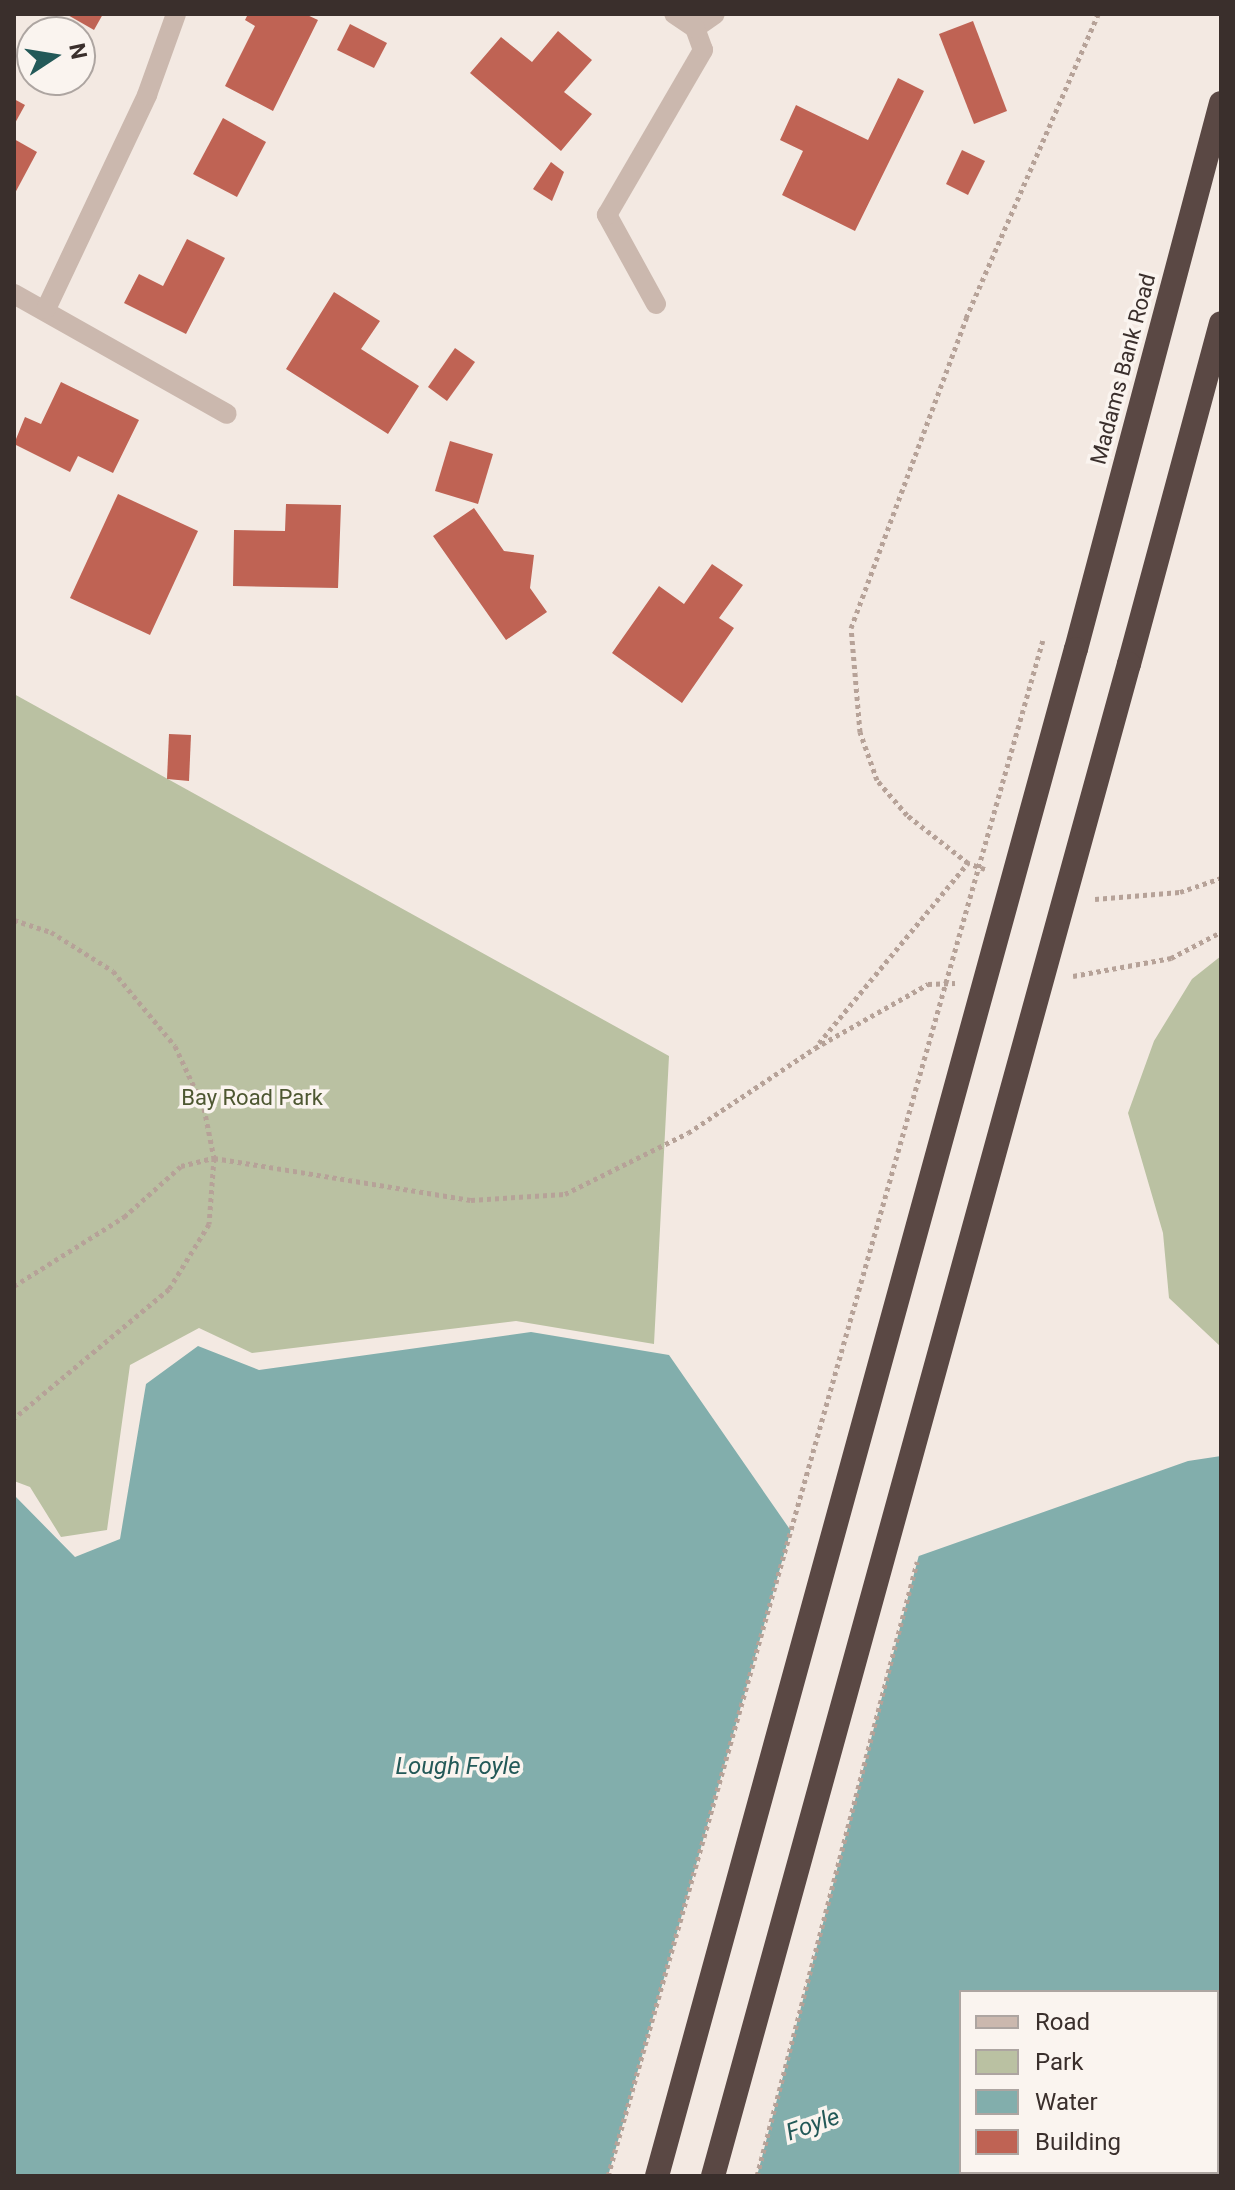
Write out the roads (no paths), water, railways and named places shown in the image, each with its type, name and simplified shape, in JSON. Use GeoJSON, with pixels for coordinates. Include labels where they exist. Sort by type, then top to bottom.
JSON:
{"type":"FeatureCollection","features":[{"type":"Feature","properties":{"kind":"highway","name":"Madams Bank Road"},"geometry":{"type":"LineString","coordinates":[[657,2176],[1076,649],[1221,103]]}},
{"type":"Feature","properties":{"kind":"highway"},"geometry":{"type":"LineString","coordinates":[[713,2176],[1221,323]]}},
{"type":"Feature","properties":{"kind":"street"},"geometry":{"type":"LineString","coordinates":[[46,309],[147,95],[176,14]]}},
{"type":"Feature","properties":{"kind":"street"},"geometry":{"type":"LineString","coordinates":[[656,304],[607,215],[703,50],[695,28],[674,14]]}},
{"type":"Feature","properties":{"kind":"street"},"geometry":{"type":"LineString","coordinates":[[695,28],[715,14]]}},
{"type":"Feature","properties":{"kind":"street"},"geometry":{"type":"LineString","coordinates":[[14,294],[46,309],[227,414]]}},
{"type":"Feature","properties":{"kind":"water","name":"Lough Foyle"},"geometry":{"type":"Polygon","coordinates":[[[531,1332],[669,1355],[791,1531],[916,1557],[1188,1461],[1221,1456],[1221,2176],[14,2176],[14,1495],[75,1557],[120,1539],[146,1384],[198,1346],[259,1370],[531,1332]]]}},
{"type":"Feature","properties":{"kind":"park label","name":"Bay Road Park"},"geometry":{"type":"Point","coordinates":[252,1098]}},
{"type":"Feature","properties":{"kind":"water label","name":"Foyle"},"geometry":{"type":"Point","coordinates":[813,2125]}}]}
